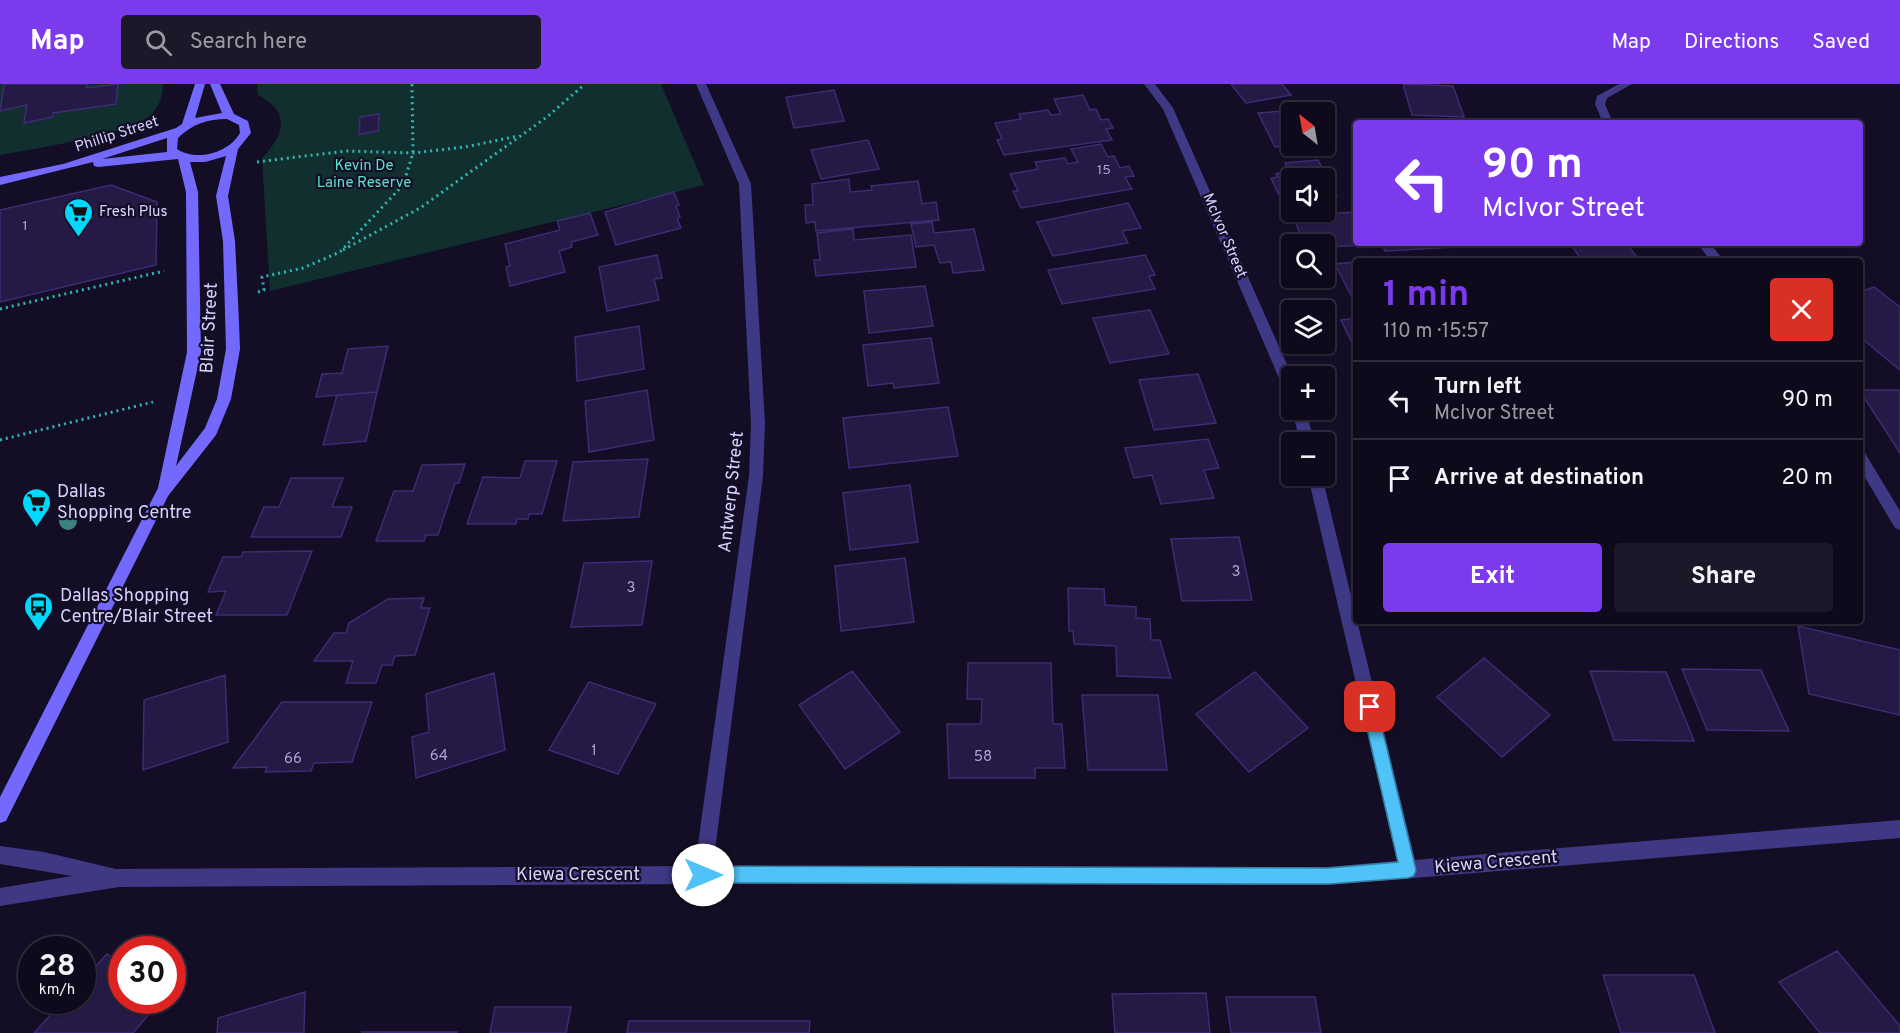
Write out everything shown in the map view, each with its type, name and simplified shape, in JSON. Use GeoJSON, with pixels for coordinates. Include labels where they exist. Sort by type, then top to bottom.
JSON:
{"type":"FeatureCollection","features":[{"type":"Feature","properties":{"kind":"street"},"geometry":{"type":"LineString","coordinates":[[179,157],[170,144],[183,128],[200,84]]}},
{"type":"Feature","properties":{"kind":"street"},"geometry":{"type":"LineString","coordinates":[[214,84],[229,116]]}},
{"type":"Feature","properties":{"kind":"street","name":"Antwerp Street"},"geometry":{"type":"LineString","coordinates":[[701,84],[741,168],[745,184],[758,424],[756,476],[703,875]]}},
{"type":"Feature","properties":{"kind":"street","name":"McIvor Street"},"geometry":{"type":"LineString","coordinates":[[1149,84],[1168,108],[1281,367]]}},
{"type":"Feature","properties":{"kind":"street"},"geometry":{"type":"LineString","coordinates":[[1607,120],[1600,104],[1602,96],[1627,84]]}},
{"type":"Feature","properties":{"kind":"street","name":"Phillip Street"},"geometry":{"type":"LineString","coordinates":[[0,181],[65,167],[183,128],[208,117],[229,116]]}},
{"type":"Feature","properties":{"kind":"street","name":"Blair Street"},"geometry":{"type":"LineString","coordinates":[[0,814],[163,492],[212,430],[224,399],[232,349],[233,298],[229,241],[222,196],[233,148],[245,135],[246,128],[238,118],[229,116]]}},
{"type":"Feature","properties":{"kind":"street","name":"Phillip Street"},"geometry":{"type":"LineString","coordinates":[[65,167],[179,157],[208,158],[233,148]]}},
{"type":"Feature","properties":{"kind":"street","name":"Blair Street"},"geometry":{"type":"LineString","coordinates":[[163,492],[194,352],[192,192],[179,157]]}},
{"type":"Feature","properties":{"kind":"street"},"geometry":{"type":"LineString","coordinates":[[1706,246],[1716,258]]}},
{"type":"Feature","properties":{"kind":"street"},"geometry":{"type":"LineString","coordinates":[[1863,462],[1900,524]]}},
{"type":"Feature","properties":{"kind":"street"},"geometry":{"type":"LineString","coordinates":[[1317,486],[1408,870]]}},
{"type":"Feature","properties":{"kind":"street","name":"Kiewa Crescent"},"geometry":{"type":"LineString","coordinates":[[0,897],[118,878],[703,875],[1328,876],[1899,832]]}},
{"type":"Feature","properties":{"kind":"street","name":"Kiewa Crescent"},"geometry":{"type":"LineString","coordinates":[[0,855],[44,861],[118,878]]}},
{"type":"Feature","properties":{"kind":"path"},"geometry":{"type":"LineString","coordinates":[[340,252],[403,185],[413,153],[412,84]]}},
{"type":"Feature","properties":{"kind":"path"},"geometry":{"type":"LineString","coordinates":[[233,298],[264,290],[262,277],[303,268],[340,252],[420,208],[547,117],[585,84]]}},
{"type":"Feature","properties":{"kind":"path"},"geometry":{"type":"LineString","coordinates":[[254,162],[346,151],[413,153],[465,147],[520,136]]}},
{"type":"Feature","properties":{"kind":"path"},"geometry":{"type":"LineString","coordinates":[[0,309],[164,269],[164,281]]}},
{"type":"Feature","properties":{"kind":"path"},"geometry":{"type":"LineString","coordinates":[[0,440],[159,400]]}},
{"type":"Feature","properties":{"kind":"green space"},"geometry":{"type":"Polygon","coordinates":[[[0,84],[163,84],[162,96],[152,114],[125,128],[81,140],[0,155],[0,84]]]}},
{"type":"Feature","properties":{"kind":"green space","name":"Kevin De Laine Reserve"},"geometry":{"type":"Polygon","coordinates":[[[257,84],[661,84],[704,185],[270,291],[262,158],[276,140],[281,124],[276,109],[258,95],[257,84]]]}},
{"type":"Feature","properties":{"kind":"building"},"geometry":{"type":"Polygon","coordinates":[[[4,84],[87,84],[87,88],[118,84],[116,104],[53,113],[53,117],[24,123],[27,105],[0,111],[4,84]]]}},
{"type":"Feature","properties":{"kind":"building"},"geometry":{"type":"Polygon","coordinates":[[[1231,84],[1282,84],[1291,95],[1246,103],[1231,84]]]}},
{"type":"Feature","properties":{"kind":"building"},"geometry":{"type":"Polygon","coordinates":[[[1403,84],[1453,86],[1464,117],[1412,115],[1403,84]]]}},
{"type":"Feature","properties":{"kind":"building"},"geometry":{"type":"Polygon","coordinates":[[[834,90],[844,121],[794,128],[786,97],[834,90]]]}},
{"type":"Feature","properties":{"kind":"building"},"geometry":{"type":"Polygon","coordinates":[[[1083,95],[1090,110],[1096,109],[1101,120],[1108,119],[1113,128],[1106,129],[1112,140],[1004,155],[997,140],[1002,139],[995,123],[1021,119],[1019,114],[1048,110],[1051,115],[1061,114],[1054,99],[1083,95]]]}},
{"type":"Feature","properties":{"kind":"building"},"geometry":{"type":"Polygon","coordinates":[[[1281,111],[1281,146],[1275,147],[1258,113],[1281,111]]]}},
{"type":"Feature","properties":{"kind":"building"},"geometry":{"type":"Polygon","coordinates":[[[379,114],[378,131],[359,134],[360,117],[379,114]]]}},
{"type":"Feature","properties":{"kind":"building"},"geometry":{"type":"Polygon","coordinates":[[[868,140],[879,169],[821,179],[811,150],[868,140]]]}},
{"type":"Feature","properties":{"kind":"building"},"geometry":{"type":"Polygon","coordinates":[[[1101,144],[1108,157],[1114,156],[1120,168],[1129,166],[1134,176],[1125,177],[1132,189],[1021,208],[1013,191],[1018,191],[1010,174],[1038,169],[1035,162],[1065,158],[1068,164],[1078,162],[1071,149],[1101,144]]]}},
{"type":"Feature","properties":{"kind":"building"},"geometry":{"type":"Polygon","coordinates":[[[1318,160],[1322,168],[1287,168],[1285,163],[1318,160]]]}},
{"type":"Feature","properties":{"kind":"building"},"geometry":{"type":"Polygon","coordinates":[[[1281,172],[1281,199],[1271,178],[1278,177],[1276,174],[1281,172]]]}},
{"type":"Feature","properties":{"kind":"building"},"geometry":{"type":"Polygon","coordinates":[[[849,179],[850,192],[872,190],[871,186],[918,181],[922,204],[936,202],[939,220],[816,231],[815,222],[806,223],[805,205],[813,205],[812,184],[849,179]]]}},
{"type":"Feature","properties":{"kind":"building","name":"Fresh Plus"},"geometry":{"type":"Polygon","coordinates":[[[111,185],[157,202],[156,265],[0,302],[0,210],[111,185]]]}},
{"type":"Feature","properties":{"kind":"building"},"geometry":{"type":"Polygon","coordinates":[[[674,192],[679,205],[676,206],[680,217],[677,218],[681,228],[616,245],[605,212],[674,192]]]}},
{"type":"Feature","properties":{"kind":"building"},"geometry":{"type":"Polygon","coordinates":[[[1128,203],[1141,228],[1122,231],[1128,243],[1053,256],[1037,222],[1128,203]]]}},
{"type":"Feature","properties":{"kind":"building"},"geometry":{"type":"Polygon","coordinates":[[[1353,212],[1353,246],[1335,247],[1335,234],[1300,234],[1295,222],[1335,222],[1335,213],[1353,212]]]}},
{"type":"Feature","properties":{"kind":"building"},"geometry":{"type":"Polygon","coordinates":[[[590,213],[598,235],[571,242],[572,247],[559,251],[565,272],[510,286],[506,267],[510,266],[505,244],[560,230],[557,221],[590,213]]]}},
{"type":"Feature","properties":{"kind":"building"},"geometry":{"type":"Polygon","coordinates":[[[932,222],[934,233],[974,229],[984,270],[953,273],[951,262],[940,263],[934,245],[916,247],[911,224],[932,222]]]}},
{"type":"Feature","properties":{"kind":"building"},"geometry":{"type":"Polygon","coordinates":[[[853,229],[854,240],[911,235],[916,267],[816,276],[814,260],[820,260],[817,233],[853,229]]]}},
{"type":"Feature","properties":{"kind":"building"},"geometry":{"type":"Polygon","coordinates":[[[1383,246],[1454,246],[1385,251],[1383,246]]]}},
{"type":"Feature","properties":{"kind":"building"},"geometry":{"type":"Polygon","coordinates":[[[1572,246],[1628,246],[1638,258],[1580,258],[1572,246]]]}},
{"type":"Feature","properties":{"kind":"building"},"geometry":{"type":"Polygon","coordinates":[[[657,255],[662,278],[654,279],[659,300],[607,311],[599,267],[657,255]]]}},
{"type":"Feature","properties":{"kind":"building"},"geometry":{"type":"Polygon","coordinates":[[[1145,255],[1155,275],[1149,276],[1155,289],[1062,304],[1048,270],[1145,255]]]}},
{"type":"Feature","properties":{"kind":"building"},"geometry":{"type":"Polygon","coordinates":[[[1353,262],[1353,299],[1335,264],[1353,262]]]}},
{"type":"Feature","properties":{"kind":"building"},"geometry":{"type":"Polygon","coordinates":[[[925,286],[933,326],[869,333],[864,291],[925,286]]]}},
{"type":"Feature","properties":{"kind":"building"},"geometry":{"type":"Polygon","coordinates":[[[1874,287],[1900,307],[1900,370],[1863,339],[1863,288],[1866,290],[1874,287]]]}},
{"type":"Feature","properties":{"kind":"building"},"geometry":{"type":"Polygon","coordinates":[[[1150,310],[1169,354],[1110,363],[1093,318],[1150,310]]]}},
{"type":"Feature","properties":{"kind":"building"},"geometry":{"type":"Polygon","coordinates":[[[1353,318],[1353,345],[1341,320],[1353,318]]]}},
{"type":"Feature","properties":{"kind":"building"},"geometry":{"type":"Polygon","coordinates":[[[639,326],[644,369],[577,381],[575,337],[639,326]]]}},
{"type":"Feature","properties":{"kind":"building"},"geometry":{"type":"Polygon","coordinates":[[[931,338],[939,383],[894,388],[893,383],[868,386],[863,345],[931,338]]]}},
{"type":"Feature","properties":{"kind":"building"},"geometry":{"type":"Polygon","coordinates":[[[388,346],[377,392],[316,397],[322,374],[342,373],[348,349],[388,346]]]}},
{"type":"Feature","properties":{"kind":"building"},"geometry":{"type":"Polygon","coordinates":[[[1198,374],[1216,423],[1154,430],[1139,380],[1198,374]]]}},
{"type":"Feature","properties":{"kind":"building"},"geometry":{"type":"Polygon","coordinates":[[[647,390],[654,440],[589,452],[585,401],[647,390]]]}},
{"type":"Feature","properties":{"kind":"building"},"geometry":{"type":"Polygon","coordinates":[[[1863,390],[1900,390],[1900,453],[1863,396],[1863,390]]]}},
{"type":"Feature","properties":{"kind":"building"},"geometry":{"type":"Polygon","coordinates":[[[377,392],[366,441],[323,445],[337,395],[377,392]]]}},
{"type":"Feature","properties":{"kind":"building"},"geometry":{"type":"Polygon","coordinates":[[[948,407],[958,456],[849,468],[843,418],[948,407]]]}},
{"type":"Feature","properties":{"kind":"building"},"geometry":{"type":"Polygon","coordinates":[[[1208,439],[1219,468],[1204,470],[1214,498],[1161,504],[1152,475],[1134,478],[1125,448],[1208,439]]]}},
{"type":"Feature","properties":{"kind":"building"},"geometry":{"type":"Polygon","coordinates":[[[648,459],[639,517],[563,521],[573,462],[648,459]]]}},
{"type":"Feature","properties":{"kind":"building"},"geometry":{"type":"Polygon","coordinates":[[[525,461],[557,461],[542,514],[529,514],[528,519],[517,519],[516,524],[467,524],[483,477],[520,478],[525,461]]]}},
{"type":"Feature","properties":{"kind":"building"},"geometry":{"type":"Polygon","coordinates":[[[465,464],[459,483],[455,483],[438,535],[426,535],[424,541],[376,541],[394,491],[413,491],[422,465],[465,464]]]}},
{"type":"Feature","properties":{"kind":"building"},"geometry":{"type":"Polygon","coordinates":[[[291,478],[343,478],[332,507],[352,507],[341,537],[251,537],[264,507],[279,507],[291,478]]]}},
{"type":"Feature","properties":{"kind":"building"},"geometry":{"type":"Polygon","coordinates":[[[910,485],[918,542],[850,550],[843,493],[910,485]]]}},
{"type":"Feature","properties":{"kind":"building"},"geometry":{"type":"Polygon","coordinates":[[[1239,537],[1252,600],[1182,601],[1171,539],[1239,537]]]}},
{"type":"Feature","properties":{"kind":"building"},"geometry":{"type":"Polygon","coordinates":[[[312,551],[287,615],[216,615],[226,591],[208,592],[223,557],[241,557],[243,552],[312,551]]]}},
{"type":"Feature","properties":{"kind":"building"},"geometry":{"type":"Polygon","coordinates":[[[905,558],[914,622],[841,631],[835,566],[905,558]]]}},
{"type":"Feature","properties":{"kind":"building"},"geometry":{"type":"Polygon","coordinates":[[[652,561],[642,625],[571,627],[584,563],[652,561]]]}},
{"type":"Feature","properties":{"kind":"building"},"geometry":{"type":"Polygon","coordinates":[[[1068,588],[1104,589],[1105,605],[1136,607],[1136,618],[1150,619],[1151,640],[1160,640],[1171,678],[1117,676],[1116,646],[1074,644],[1073,631],[1069,631],[1068,588]]]}},
{"type":"Feature","properties":{"kind":"building"},"geometry":{"type":"Polygon","coordinates":[[[424,598],[421,608],[430,608],[415,655],[395,656],[392,665],[382,665],[376,683],[346,683],[353,661],[314,661],[334,633],[346,633],[349,623],[388,599],[424,598]]]}},
{"type":"Feature","properties":{"kind":"building"},"geometry":{"type":"Polygon","coordinates":[[[1798,626],[1900,650],[1900,715],[1809,694],[1798,626]]]}},
{"type":"Feature","properties":{"kind":"building"},"geometry":{"type":"Polygon","coordinates":[[[1484,658],[1550,715],[1502,757],[1437,697],[1484,658]]]}},
{"type":"Feature","properties":{"kind":"building"},"geometry":{"type":"Polygon","coordinates":[[[968,663],[1051,663],[1053,724],[1062,724],[1065,768],[1035,768],[1035,778],[949,778],[947,724],[981,724],[982,699],[967,699],[968,663]]]}},
{"type":"Feature","properties":{"kind":"building"},"geometry":{"type":"Polygon","coordinates":[[[1682,669],[1761,670],[1789,731],[1707,730],[1682,669]]]}},
{"type":"Feature","properties":{"kind":"building"},"geometry":{"type":"Polygon","coordinates":[[[852,671],[900,732],[845,769],[799,705],[852,671]]]}},
{"type":"Feature","properties":{"kind":"building"},"geometry":{"type":"Polygon","coordinates":[[[1590,671],[1666,672],[1694,741],[1614,740],[1590,671]]]}},
{"type":"Feature","properties":{"kind":"building"},"geometry":{"type":"Polygon","coordinates":[[[1255,672],[1308,728],[1249,772],[1196,714],[1255,672]]]}},
{"type":"Feature","properties":{"kind":"building"},"geometry":{"type":"Polygon","coordinates":[[[494,673],[505,750],[416,778],[412,737],[429,732],[426,694],[494,673]]]}},
{"type":"Feature","properties":{"kind":"building"},"geometry":{"type":"Polygon","coordinates":[[[225,675],[228,742],[143,770],[144,700],[225,675]]]}},
{"type":"Feature","properties":{"kind":"building"},"geometry":{"type":"Polygon","coordinates":[[[589,682],[656,704],[618,774],[549,750],[589,682]]]}},
{"type":"Feature","properties":{"kind":"building"},"geometry":{"type":"Polygon","coordinates":[[[1082,695],[1158,695],[1167,770],[1088,770],[1082,695]]]}},
{"type":"Feature","properties":{"kind":"building"},"geometry":{"type":"Polygon","coordinates":[[[282,702],[372,702],[352,762],[314,763],[311,771],[265,772],[267,767],[233,768],[282,702]]]}},
{"type":"Feature","properties":{"kind":"building"},"geometry":{"type":"Polygon","coordinates":[[[1837,951],[1900,1026],[1900,1033],[1820,1033],[1779,982],[1837,951]]]}},
{"type":"Feature","properties":{"kind":"building"},"geometry":{"type":"Polygon","coordinates":[[[108,955],[108,1014],[149,1014],[133,1033],[34,1033],[51,1014],[96,1014],[96,966],[108,955]]]}},
{"type":"Feature","properties":{"kind":"building"},"geometry":{"type":"Polygon","coordinates":[[[1603,975],[1694,975],[1715,1033],[1621,1033],[1603,975]]]}},
{"type":"Feature","properties":{"kind":"building"},"geometry":{"type":"Polygon","coordinates":[[[305,992],[304,1033],[217,1033],[218,1018],[305,992]]]}},
{"type":"Feature","properties":{"kind":"building"},"geometry":{"type":"Polygon","coordinates":[[[1206,993],[1210,1033],[1115,1033],[1112,994],[1206,993]]]}},
{"type":"Feature","properties":{"kind":"building"},"geometry":{"type":"Polygon","coordinates":[[[1226,997],[1315,997],[1321,1033],[1231,1033],[1226,997]]]}},
{"type":"Feature","properties":{"kind":"building"},"geometry":{"type":"Polygon","coordinates":[[[495,1007],[571,1007],[566,1033],[490,1033],[495,1007]]]}},
{"type":"Feature","properties":{"kind":"building"},"geometry":{"type":"Polygon","coordinates":[[[629,1021],[810,1021],[809,1033],[627,1033],[629,1021]]]}},
{"type":"Feature","properties":{"kind":"building"},"geometry":{"type":"Polygon","coordinates":[[[361,1032],[457,1032],[457,1033],[361,1032]]]}},
{"type":"Feature","properties":{"kind":"place","name":"Fresh Plus"},"geometry":{"type":"Point","coordinates":[78,238]}},
{"type":"Feature","properties":{"kind":"place","name":"Dallas Shopping Centre"},"geometry":{"type":"Point","coordinates":[36,528]}},
{"type":"Feature","properties":{"kind":"place","name":"Dallas Shopping Centre/Blair Street"},"geometry":{"type":"Point","coordinates":[39,632]}},
{"type":"Feature","properties":{"kind":"route"},"geometry":{"type":"LineString","coordinates":[[703,875],[1328,876],[1408,870],[1370,707]]}}]}
